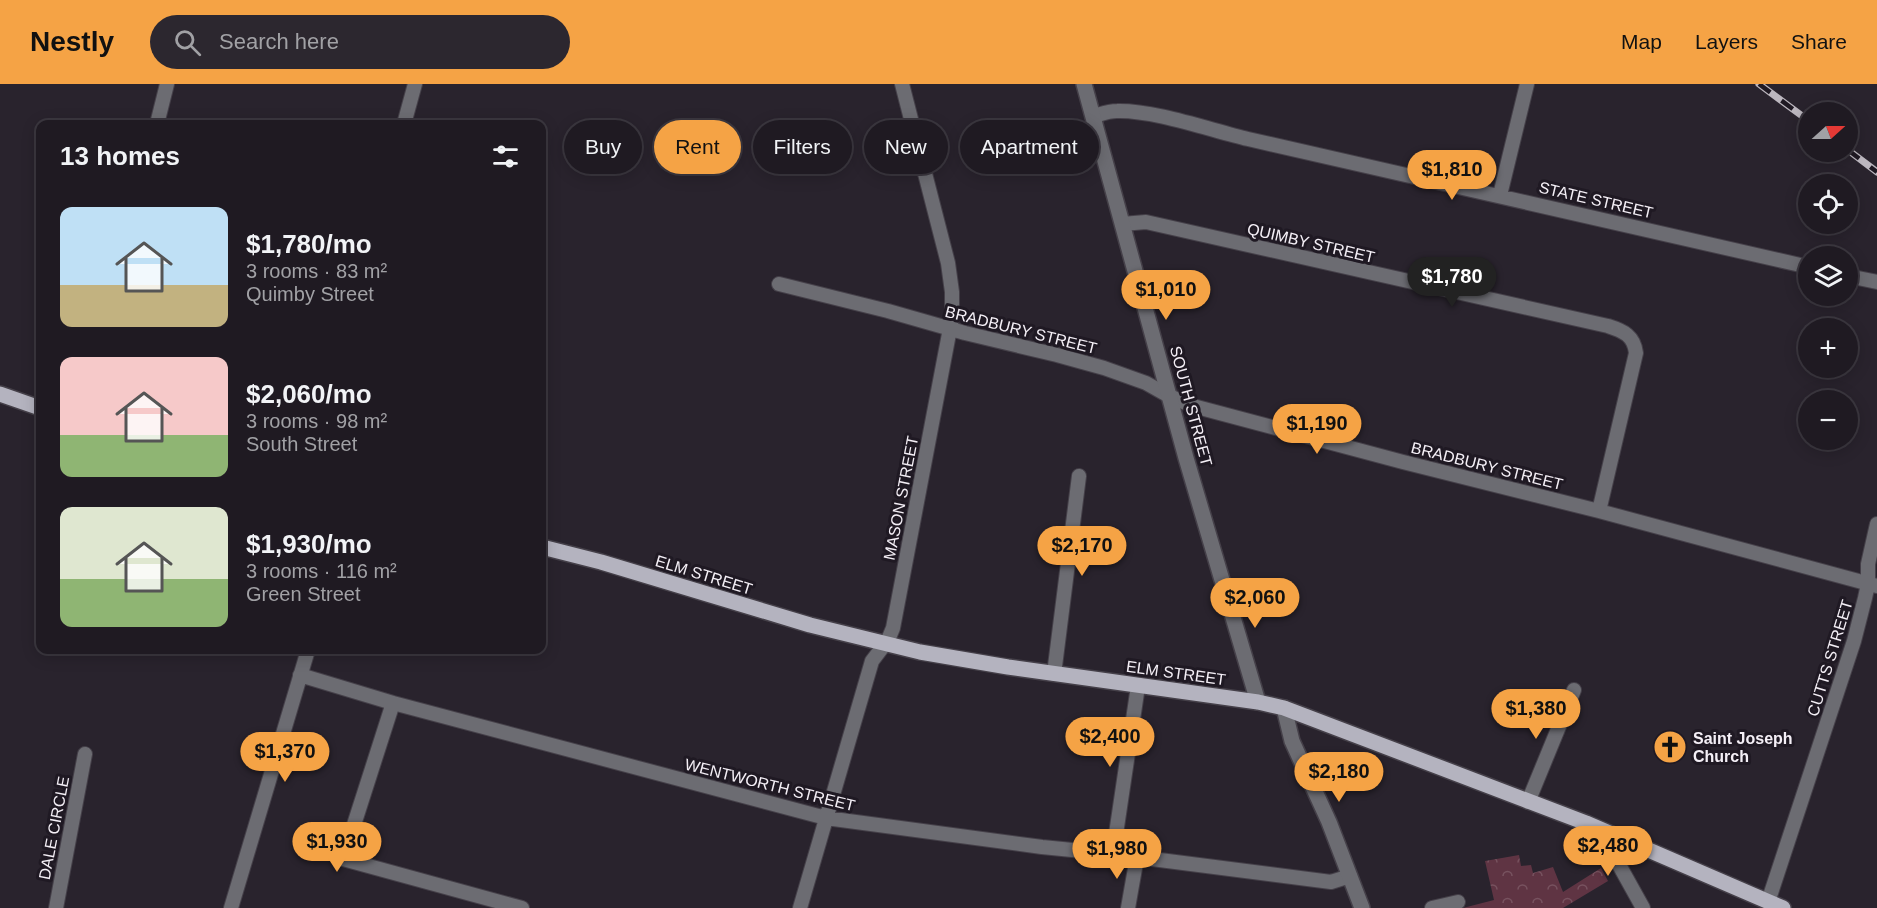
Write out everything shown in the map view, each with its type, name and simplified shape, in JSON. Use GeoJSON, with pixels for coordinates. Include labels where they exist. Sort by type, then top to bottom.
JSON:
{"type":"FeatureCollection","features":[{"type":"Feature","properties":{"kind":"main road"},"geometry":{"type":"LineString","coordinates":[[0,394],[36,407]]}},
{"type":"Feature","properties":{"kind":"main road","name":"ELM STREET"},"geometry":{"type":"LineString","coordinates":[[546,548],[601,562],[810,625],[885,644],[964,660],[1258,702],[1284,708],[1620,836],[1783,908]]}},
{"type":"Feature","properties":{"kind":"street"},"geometry":{"type":"LineString","coordinates":[[158,120],[167,84]]}},
{"type":"Feature","properties":{"kind":"street"},"geometry":{"type":"LineString","coordinates":[[405,120],[415,84]]}},
{"type":"Feature","properties":{"kind":"street","name":"MASON STREET"},"geometry":{"type":"LineString","coordinates":[[800,908],[872,661],[885,644],[893,628],[950,329],[953,299],[950,274],[902,84]]}},
{"type":"Feature","properties":{"kind":"street","name":"SOUTH STREET"},"geometry":{"type":"LineString","coordinates":[[1084,84],[1169,396],[1258,702]]}},
{"type":"Feature","properties":{"kind":"street"},"geometry":{"type":"LineString","coordinates":[[1500,195],[1527,84]]}},
{"type":"Feature","properties":{"kind":"street","name":"STATE STREET"},"geometry":{"type":"LineString","coordinates":[[1094,116],[1115,111],[1142,114],[1798,264]]}},
{"type":"Feature","properties":{"kind":"street","name":"QUIMBY STREET"},"geometry":{"type":"LineString","coordinates":[[1122,224],[1146,222],[1608,326],[1624,332],[1633,340],[1636,353],[1599,511]]}},
{"type":"Feature","properties":{"kind":"street"},"geometry":{"type":"LineString","coordinates":[[1858,278],[1877,282]]}},
{"type":"Feature","properties":{"kind":"street","name":"BRADBURY STREET"},"geometry":{"type":"LineString","coordinates":[[779,284],[1104,368],[1146,383],[1193,406],[1599,511],[1872,585]]}},
{"type":"Feature","properties":{"kind":"street"},"geometry":{"type":"LineString","coordinates":[[1054,674],[1079,476]]}},
{"type":"Feature","properties":{"kind":"street","name":"CUTTS STREET"},"geometry":{"type":"LineString","coordinates":[[1768,902],[1872,585],[1868,564],[1877,524]]}},
{"type":"Feature","properties":{"kind":"street"},"geometry":{"type":"LineString","coordinates":[[231,908],[307,654]]}},
{"type":"Feature","properties":{"kind":"street","name":"WENTWORTH STREET"},"geometry":{"type":"LineString","coordinates":[[300,675],[393,703],[826,818],[1042,848],[1113,854],[1331,882],[1350,876]]}},
{"type":"Feature","properties":{"kind":"street"},"geometry":{"type":"LineString","coordinates":[[1113,854],[1138,686]]}},
{"type":"Feature","properties":{"kind":"street"},"geometry":{"type":"LineString","coordinates":[[1528,802],[1574,690]]}},
{"type":"Feature","properties":{"kind":"street"},"geometry":{"type":"LineString","coordinates":[[393,703],[343,859],[522,908]]}},
{"type":"Feature","properties":{"kind":"street"},"geometry":{"type":"LineString","coordinates":[[1284,708],[1292,741],[1329,822],[1362,908]]}},
{"type":"Feature","properties":{"kind":"street","name":"DALE CIRCLE"},"geometry":{"type":"LineString","coordinates":[[56,908],[85,754]]}},
{"type":"Feature","properties":{"kind":"street"},"geometry":{"type":"LineString","coordinates":[[1620,836],[1616,856],[1618,863],[1643,908]]}},
{"type":"Feature","properties":{"kind":"street"},"geometry":{"type":"LineString","coordinates":[[1128,908],[1137,857]]}},
{"type":"Feature","properties":{"kind":"street"},"geometry":{"type":"LineString","coordinates":[[1432,908],[1458,902]]}},
{"type":"Feature","properties":{"kind":"green space"},"geometry":{"type":"Polygon","coordinates":[[[1519,855],[1521,866],[1531,865],[1533,873],[1553,867],[1563,892],[1601,868],[1608,881],[1563,908],[1463,908],[1494,900],[1485,861],[1519,855]]]}},
{"type":"Feature","properties":{"kind":"railway"},"geometry":{"type":"LineString","coordinates":[[1759,84],[1798,113]]}},
{"type":"Feature","properties":{"kind":"railway"},"geometry":{"type":"LineString","coordinates":[[1858,158],[1877,172]]}},
{"type":"Feature","properties":{"kind":"place","name":"Saint Joseph Church"},"geometry":{"type":"Point","coordinates":[1670,747]}}]}
